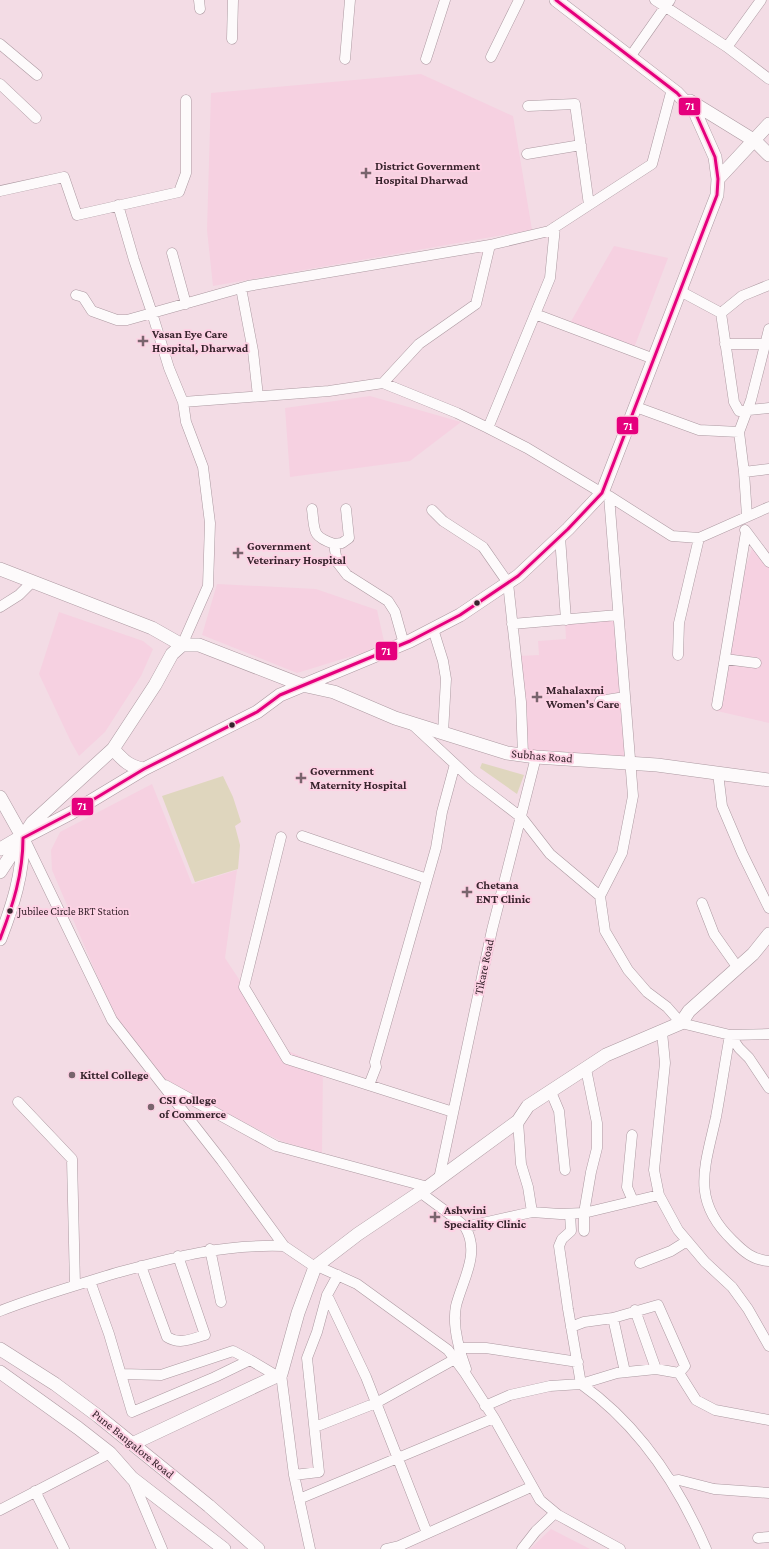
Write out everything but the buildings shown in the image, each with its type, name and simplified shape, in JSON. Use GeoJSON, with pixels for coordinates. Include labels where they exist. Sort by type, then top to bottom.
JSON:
{"type":"FeatureCollection","features":[{"type":"Feature","properties":{"kind":"main road"},"geometry":{"type":"LineString","coordinates":[[556,0],[675,91],[755,141],[769,155]]}},
{"type":"Feature","properties":{"kind":"main road"},"geometry":{"type":"LineString","coordinates":[[0,849],[71,813],[144,769],[257,712],[280,695],[404,644],[460,615],[518,576],[606,494],[636,407],[716,195],[718,179],[715,157],[706,134],[695,112],[675,91]]}},
{"type":"Feature","properties":{"kind":"main road"},"geometry":{"type":"LineString","coordinates":[[718,179],[755,141],[769,124]]}},
{"type":"Feature","properties":{"kind":"main road"},"geometry":{"type":"LineString","coordinates":[[0,569],[152,628],[182,645],[172,654],[155,685],[113,749],[32,823],[0,872]]}},
{"type":"Feature","properties":{"kind":"main road","name":"Subhas Road"},"geometry":{"type":"LineString","coordinates":[[182,645],[199,645],[302,685],[334,692],[410,722],[507,753],[536,757],[630,763],[769,780]]}},
{"type":"Feature","properties":{"kind":"main road"},"geometry":{"type":"LineString","coordinates":[[113,749],[125,762],[135,768],[144,769]]}},
{"type":"Feature","properties":{"kind":"main road"},"geometry":{"type":"LineString","coordinates":[[0,797],[23,837],[23,854],[19,883],[13,905],[0,939]]}},
{"type":"Feature","properties":{"kind":"main road"},"geometry":{"type":"LineString","coordinates":[[0,839],[23,837]]}},
{"type":"Feature","properties":{"kind":"main road"},"geometry":{"type":"LineString","coordinates":[[132,1444],[279,1375],[298,1314],[315,1267],[358,1234],[424,1190],[518,1121],[528,1106],[606,1055],[681,1023],[689,1011],[753,954],[769,934]]}},
{"type":"Feature","properties":{"kind":"main road","name":"Pune Bangalore Road"},"geometry":{"type":"LineString","coordinates":[[0,1349],[55,1384],[98,1416],[210,1506],[258,1549]]}},
{"type":"Feature","properties":{"kind":"main road","name":"Pune Bangalore Road"},"geometry":{"type":"LineString","coordinates":[[0,1372],[48,1405],[110,1453],[132,1478],[224,1549]]}},
{"type":"Feature","properties":{"kind":"street"},"geometry":{"type":"LineString","coordinates":[[232,39],[233,0]]}},
{"type":"Feature","properties":{"kind":"street"},"geometry":{"type":"LineString","coordinates":[[345,60],[350,0]]}},
{"type":"Feature","properties":{"kind":"street"},"geometry":{"type":"LineString","coordinates":[[426,59],[445,0]]}},
{"type":"Feature","properties":{"kind":"street"},"geometry":{"type":"LineString","coordinates":[[491,57],[519,0]]}},
{"type":"Feature","properties":{"kind":"street"},"geometry":{"type":"LineString","coordinates":[[655,0],[667,4],[769,79]]}},
{"type":"Feature","properties":{"kind":"street"},"geometry":{"type":"LineString","coordinates":[[727,47],[761,0]]}},
{"type":"Feature","properties":{"kind":"street"},"geometry":{"type":"LineString","coordinates":[[630,57],[667,4]]}},
{"type":"Feature","properties":{"kind":"street"},"geometry":{"type":"LineString","coordinates":[[0,44],[37,75]]}},
{"type":"Feature","properties":{"kind":"street"},"geometry":{"type":"LineString","coordinates":[[0,84],[36,118]]}},
{"type":"Feature","properties":{"kind":"street"},"geometry":{"type":"LineString","coordinates":[[76,295],[83,297],[92,312],[117,320],[127,320],[241,288],[490,245],[549,231],[652,164],[675,91]]}},
{"type":"Feature","properties":{"kind":"street"},"geometry":{"type":"LineString","coordinates":[[0,191],[64,177],[77,215],[179,192],[186,173],[186,100]]}},
{"type":"Feature","properties":{"kind":"street"},"geometry":{"type":"LineString","coordinates":[[528,106],[575,104],[589,205]]}},
{"type":"Feature","properties":{"kind":"street"},"geometry":{"type":"LineString","coordinates":[[527,154],[581,145]]}},
{"type":"Feature","properties":{"kind":"street"},"geometry":{"type":"LineString","coordinates":[[118,205],[169,368],[183,402],[186,422],[204,467],[210,523],[208,586],[182,645]]}},
{"type":"Feature","properties":{"kind":"street"},"geometry":{"type":"LineString","coordinates":[[488,428],[550,278],[555,227]]}},
{"type":"Feature","properties":{"kind":"street"},"geometry":{"type":"LineString","coordinates":[[383,383],[419,344],[476,304],[490,245]]}},
{"type":"Feature","properties":{"kind":"street"},"geometry":{"type":"LineString","coordinates":[[172,253],[186,304]]}},
{"type":"Feature","properties":{"kind":"street"},"geometry":{"type":"LineString","coordinates":[[721,313],[742,296],[769,285]]}},
{"type":"Feature","properties":{"kind":"street"},"geometry":{"type":"LineString","coordinates":[[241,288],[253,351],[258,396]]}},
{"type":"Feature","properties":{"kind":"street"},"geometry":{"type":"LineString","coordinates":[[680,291],[721,313]]}},
{"type":"Feature","properties":{"kind":"street"},"geometry":{"type":"LineString","coordinates":[[721,313],[734,402],[738,411],[769,408]]}},
{"type":"Feature","properties":{"kind":"street"},"geometry":{"type":"LineString","coordinates":[[535,314],[654,359]]}},
{"type":"Feature","properties":{"kind":"street"},"geometry":{"type":"LineString","coordinates":[[747,516],[739,432],[751,400],[767,344],[769,329]]}},
{"type":"Feature","properties":{"kind":"street"},"geometry":{"type":"LineString","coordinates":[[725,344],[767,344]]}},
{"type":"Feature","properties":{"kind":"street"},"geometry":{"type":"LineString","coordinates":[[183,402],[329,391],[383,383],[458,413],[527,448],[606,494],[672,536],[699,538],[769,506]]}},
{"type":"Feature","properties":{"kind":"street"},"geometry":{"type":"LineString","coordinates":[[636,407],[699,430],[739,432]]}},
{"type":"Feature","properties":{"kind":"street"},"geometry":{"type":"LineString","coordinates":[[744,472],[769,469]]}},
{"type":"Feature","properties":{"kind":"street"},"geometry":{"type":"LineString","coordinates":[[606,494],[633,796],[622,853],[600,896],[605,931],[628,970],[647,992],[667,1007],[681,1023],[730,1035],[769,1034]]}},
{"type":"Feature","properties":{"kind":"street"},"geometry":{"type":"LineString","coordinates":[[312,509],[315,531],[317,535],[320,539],[334,544],[342,543],[349,538],[346,509]]}},
{"type":"Feature","properties":{"kind":"street"},"geometry":{"type":"LineString","coordinates":[[432,510],[443,520],[483,547],[508,583],[521,702],[523,755]]}},
{"type":"Feature","properties":{"kind":"street"},"geometry":{"type":"LineString","coordinates":[[737,521],[769,562]]}},
{"type":"Feature","properties":{"kind":"street"},"geometry":{"type":"LineString","coordinates":[[717,705],[746,532]]}},
{"type":"Feature","properties":{"kind":"street"},"geometry":{"type":"LineString","coordinates":[[560,537],[566,620]]}},
{"type":"Feature","properties":{"kind":"street"},"geometry":{"type":"LineString","coordinates":[[678,654],[679,623],[699,538]]}},
{"type":"Feature","properties":{"kind":"street"},"geometry":{"type":"LineString","coordinates":[[334,544],[337,562],[347,574],[388,601],[395,612],[404,644]]}},
{"type":"Feature","properties":{"kind":"street"},"geometry":{"type":"LineString","coordinates":[[0,607],[19,594],[32,582]]}},
{"type":"Feature","properties":{"kind":"street"},"geometry":{"type":"LineString","coordinates":[[512,624],[618,615]]}},
{"type":"Feature","properties":{"kind":"street"},"geometry":{"type":"LineString","coordinates":[[433,629],[443,661],[446,679],[443,733]]}},
{"type":"Feature","properties":{"kind":"street"},"geometry":{"type":"LineString","coordinates":[[725,659],[756,663]]}},
{"type":"Feature","properties":{"kind":"street"},"geometry":{"type":"LineString","coordinates":[[600,701],[625,697]]}},
{"type":"Feature","properties":{"kind":"street"},"geometry":{"type":"LineString","coordinates":[[410,722],[455,764],[522,818],[550,854],[600,896]]}},
{"type":"Feature","properties":{"kind":"street","name":"Tikare Road"},"geometry":{"type":"LineString","coordinates":[[439,1178],[492,930],[522,818],[536,757]]}},
{"type":"Feature","properties":{"kind":"street"},"geometry":{"type":"LineString","coordinates":[[369,1085],[376,1068],[375,1062],[436,848],[442,812],[455,764]]}},
{"type":"Feature","properties":{"kind":"street"},"geometry":{"type":"LineString","coordinates":[[718,773],[722,806],[742,853],[769,908]]}},
{"type":"Feature","properties":{"kind":"street"},"geometry":{"type":"LineString","coordinates":[[302,836],[427,879]]}},
{"type":"Feature","properties":{"kind":"street"},"geometry":{"type":"LineString","coordinates":[[23,837],[112,1020],[222,1161],[284,1246],[315,1267],[338,1275],[357,1284],[448,1350],[494,1418],[531,1487],[540,1500],[556,1513],[620,1549]]}},
{"type":"Feature","properties":{"kind":"street"},"geometry":{"type":"LineString","coordinates":[[281,837],[244,987],[287,1059],[453,1112]]}},
{"type":"Feature","properties":{"kind":"street"},"geometry":{"type":"LineString","coordinates":[[702,903],[714,934],[738,968]]}},
{"type":"Feature","properties":{"kind":"street"},"geometry":{"type":"LineString","coordinates":[[662,1032],[665,1063],[654,1170],[659,1195],[678,1230],[705,1262],[732,1288],[748,1309],[769,1346]]}},
{"type":"Feature","properties":{"kind":"street"},"geometry":{"type":"LineString","coordinates":[[730,1035],[738,1048],[749,1058],[769,1088]]}},
{"type":"Feature","properties":{"kind":"street"},"geometry":{"type":"LineString","coordinates":[[730,1035],[716,1116],[704,1162],[704,1191],[710,1211],[722,1231],[743,1251],[758,1260],[769,1261]]}},
{"type":"Feature","properties":{"kind":"street"},"geometry":{"type":"LineString","coordinates":[[584,1231],[584,1213],[597,1148],[597,1123],[586,1069]]}},
{"type":"Feature","properties":{"kind":"street"},"geometry":{"type":"LineString","coordinates":[[161,1083],[276,1146],[424,1190],[465,1227],[472,1246],[467,1277],[456,1307],[456,1334],[459,1348],[472,1385]]}},
{"type":"Feature","properties":{"kind":"street"},"geometry":{"type":"LineString","coordinates":[[551,1092],[559,1111],[565,1170]]}},
{"type":"Feature","properties":{"kind":"street"},"geometry":{"type":"LineString","coordinates":[[18,1102],[72,1159],[75,1285]]}},
{"type":"Feature","properties":{"kind":"street"},"geometry":{"type":"LineString","coordinates":[[518,1121],[521,1164],[528,1187],[532,1212]]}},
{"type":"Feature","properties":{"kind":"street"},"geometry":{"type":"LineString","coordinates":[[632,1135],[627,1187],[633,1200]]}},
{"type":"Feature","properties":{"kind":"street"},"geometry":{"type":"LineString","coordinates":[[465,1227],[532,1212],[570,1214],[584,1213],[633,1200],[659,1195]]}},
{"type":"Feature","properties":{"kind":"street"},"geometry":{"type":"LineString","coordinates":[[570,1214],[571,1231],[562,1239],[559,1246],[582,1384],[603,1399],[651,1451],[672,1481],[706,1549]]}},
{"type":"Feature","properties":{"kind":"street"},"geometry":{"type":"LineString","coordinates":[[640,1263],[671,1251],[687,1241]]}},
{"type":"Feature","properties":{"kind":"street"},"geometry":{"type":"LineString","coordinates":[[0,1311],[75,1285],[178,1256],[210,1249],[255,1245],[284,1246]]}},
{"type":"Feature","properties":{"kind":"street"},"geometry":{"type":"LineString","coordinates":[[210,1249],[222,1302]]}},
{"type":"Feature","properties":{"kind":"street"},"geometry":{"type":"LineString","coordinates":[[141,1266],[166,1338],[173,1341],[184,1342],[205,1335],[178,1256]]}},
{"type":"Feature","properties":{"kind":"street"},"geometry":{"type":"LineString","coordinates":[[294,1475],[319,1472],[307,1358],[317,1332],[327,1295],[338,1275]]}},
{"type":"Feature","properties":{"kind":"street"},"geometry":{"type":"LineString","coordinates":[[90,1281],[109,1334],[132,1412],[215,1378],[250,1360]]}},
{"type":"Feature","properties":{"kind":"street"},"geometry":{"type":"LineString","coordinates":[[327,1295],[376,1404],[427,1533]]}},
{"type":"Feature","properties":{"kind":"street"},"geometry":{"type":"LineString","coordinates":[[485,1406],[510,1395],[550,1386],[582,1384],[625,1372],[656,1369],[678,1372],[685,1366],[658,1304],[613,1318],[584,1322],[572,1327]]}},
{"type":"Feature","properties":{"kind":"street"},"geometry":{"type":"LineString","coordinates":[[635,1310],[656,1369]]}},
{"type":"Feature","properties":{"kind":"street"},"geometry":{"type":"LineString","coordinates":[[613,1318],[625,1372]]}},
{"type":"Feature","properties":{"kind":"street"},"geometry":{"type":"LineString","coordinates":[[459,1348],[486,1348],[578,1362]]}},
{"type":"Feature","properties":{"kind":"street"},"geometry":{"type":"LineString","coordinates":[[121,1374],[161,1375],[233,1351],[279,1375],[294,1475],[310,1549]]}},
{"type":"Feature","properties":{"kind":"street"},"geometry":{"type":"LineString","coordinates":[[315,1427],[376,1404],[455,1359]]}},
{"type":"Feature","properties":{"kind":"street"},"geometry":{"type":"LineString","coordinates":[[678,1372],[696,1400],[715,1410],[769,1420]]}},
{"type":"Feature","properties":{"kind":"street"},"geometry":{"type":"LineString","coordinates":[[299,1499],[494,1418]]}},
{"type":"Feature","properties":{"kind":"street"},"geometry":{"type":"LineString","coordinates":[[0,1510],[110,1453]]}},
{"type":"Feature","properties":{"kind":"street"},"geometry":{"type":"LineString","coordinates":[[132,1478],[162,1549]]}},
{"type":"Feature","properties":{"kind":"street"},"geometry":{"type":"LineString","coordinates":[[672,1481],[679,1480],[714,1489],[769,1493]]}},
{"type":"Feature","properties":{"kind":"street"},"geometry":{"type":"LineString","coordinates":[[386,1549],[400,1547],[427,1533],[531,1487]]}},
{"type":"Feature","properties":{"kind":"street"},"geometry":{"type":"LineString","coordinates":[[35,1491],[64,1549]]}},
{"type":"Feature","properties":{"kind":"street"},"geometry":{"type":"LineString","coordinates":[[522,1549],[536,1531],[556,1513]]}},
{"type":"Feature","properties":{"kind":"street"},"geometry":{"type":"LineString","coordinates":[[758,1538],[769,1537]]}},
{"type":"Feature","properties":{"kind":"shaded area","name":"District Government Hospital Dharwad"},"geometry":{"type":"Polygon","coordinates":[[[421,74],[513,116],[532,230],[213,286],[207,230],[211,93],[421,74]]]}},
{"type":"Feature","properties":{"kind":"shaded area"},"geometry":{"type":"Polygon","coordinates":[[[614,246],[668,258],[634,348],[569,325],[614,246]]]}},
{"type":"Feature","properties":{"kind":"shaded area"},"geometry":{"type":"Polygon","coordinates":[[[370,396],[461,422],[410,461],[290,477],[285,408],[370,396]]]}},
{"type":"Feature","properties":{"kind":"shaded area"},"geometry":{"type":"Polygon","coordinates":[[[754,543],[769,562],[769,723],[717,711],[738,590],[754,543]]]}},
{"type":"Feature","properties":{"kind":"shaded area"},"geometry":{"type":"Polygon","coordinates":[[[217,584],[316,589],[377,610],[385,646],[297,673],[202,635],[217,584]]]}},
{"type":"Feature","properties":{"kind":"shaded area"},"geometry":{"type":"Polygon","coordinates":[[[59,612],[143,641],[153,649],[141,676],[105,732],[79,756],[39,674],[59,612]]]}},
{"type":"Feature","properties":{"kind":"shaded area"},"geometry":{"type":"Polygon","coordinates":[[[614,615],[628,760],[526,751],[519,656],[539,655],[538,641],[566,639],[565,620],[614,615]]]}},
{"type":"Feature","properties":{"kind":"shaded area"},"geometry":{"type":"Polygon","coordinates":[[[482,763],[524,775],[517,794],[480,768],[482,763]]]}},
{"type":"Feature","properties":{"kind":"shaded area"},"geometry":{"type":"Polygon","coordinates":[[[223,776],[233,797],[241,822],[235,826],[240,845],[238,869],[195,882],[162,796],[223,776]]]}},
{"type":"Feature","properties":{"kind":"shaded area"},"geometry":{"type":"Polygon","coordinates":[[[152,784],[192,884],[237,870],[225,958],[286,1050],[323,1066],[322,1153],[281,1141],[161,1080],[116,1020],[52,870],[51,850],[60,832],[152,784]]]}},
{"type":"Feature","properties":{"kind":"shaded area"},"geometry":{"type":"Polygon","coordinates":[[[551,1529],[590,1549],[530,1549],[551,1529]]]}},
{"type":"Feature","properties":{"kind":"transit line","name":"71"},"geometry":{"type":"LineString","coordinates":[[0,939],[9,914],[19,877],[23,851],[23,838],[71,813],[144,769],[257,712],[280,695],[410,641],[460,615],[518,576],[568,529],[602,493],[717,195],[718,179],[715,157],[695,112],[677,93],[556,0]]}},
{"type":"Feature","properties":{"kind":"place","name":"District Government Hospital Dharwad"},"geometry":{"type":"Point","coordinates":[366,173]}},
{"type":"Feature","properties":{"kind":"place","name":"Vasan Eye Care Hospital, Dharwad"},"geometry":{"type":"Point","coordinates":[143,341]}},
{"type":"Feature","properties":{"kind":"place","name":"Government Veterinary Hospital"},"geometry":{"type":"Point","coordinates":[238,553]}},
{"type":"Feature","properties":{"kind":"place","name":"Mahalaxmi Women's Care"},"geometry":{"type":"Point","coordinates":[537,697]}},
{"type":"Feature","properties":{"kind":"place","name":"Government Maternity Hospital"},"geometry":{"type":"Point","coordinates":[301,778]}},
{"type":"Feature","properties":{"kind":"place","name":"Chetana ENT Clinic"},"geometry":{"type":"Point","coordinates":[467,892]}},
{"type":"Feature","properties":{"kind":"place","name":"Jubilee Circle BRT Station"},"geometry":{"type":"Point","coordinates":[10,911]}},
{"type":"Feature","properties":{"kind":"place","name":"Kittel College"},"geometry":{"type":"Point","coordinates":[72,1075]}},
{"type":"Feature","properties":{"kind":"place","name":"CSI College of Commerce"},"geometry":{"type":"Point","coordinates":[151,1107]}},
{"type":"Feature","properties":{"kind":"place","name":"Ashwini Speciality Clinic"},"geometry":{"type":"Point","coordinates":[435,1217]}}]}
